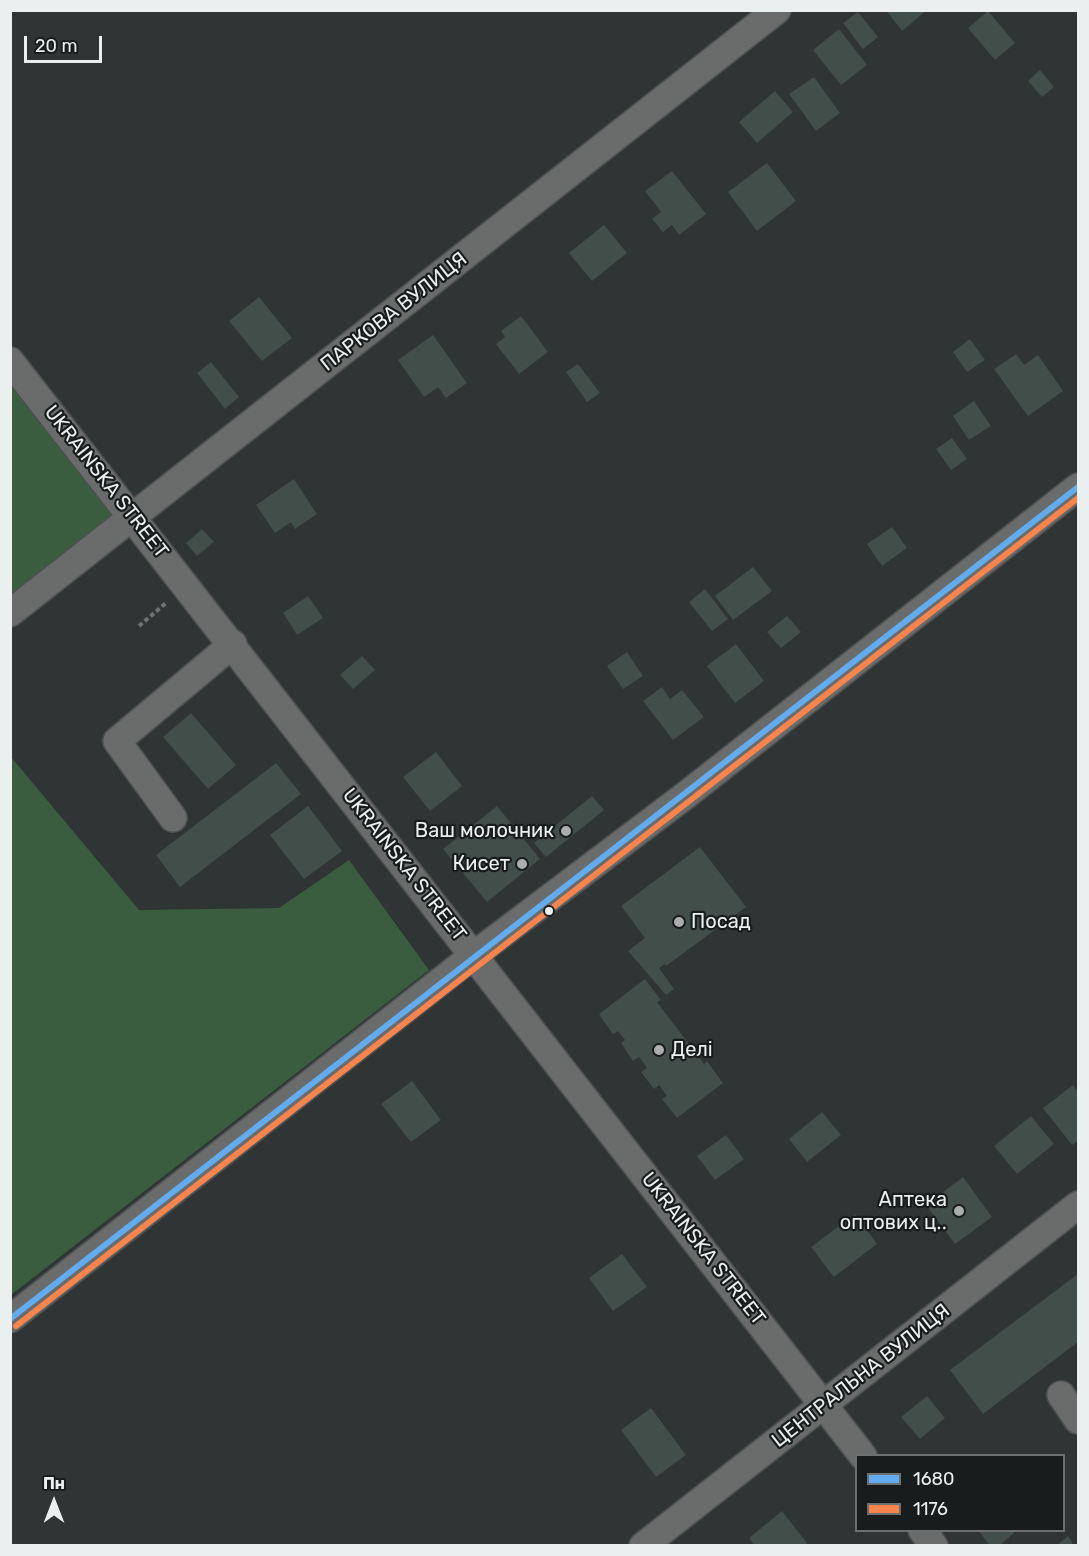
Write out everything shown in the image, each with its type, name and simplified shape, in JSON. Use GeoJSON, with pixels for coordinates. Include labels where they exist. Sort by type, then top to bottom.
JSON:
{"type":"FeatureCollection","features":[{"type":"Feature","properties":{"kind":"street","name":"ПАРКОВА ВУЛИЦЯ"},"geometry":{"type":"LineString","coordinates":[[10,613],[777,10]]}},
{"type":"Feature","properties":{"kind":"street","name":"UKRAINSKA STREET"},"geometry":{"type":"LineString","coordinates":[[10,361],[134,517],[862,1454]]}},
{"type":"Feature","properties":{"kind":"street"},"geometry":{"type":"LineString","coordinates":[[10,1319],[474,955],[686,795],[1078,487]]}},
{"type":"Feature","properties":{"kind":"street"},"geometry":{"type":"LineString","coordinates":[[173,818],[117,741],[233,645]]}},
{"type":"Feature","properties":{"kind":"street","name":"ЦЕНТРАЛЬНА ВУЛИЦЯ"},"geometry":{"type":"LineString","coordinates":[[643,1545],[1078,1205]]}},
{"type":"Feature","properties":{"kind":"street"},"geometry":{"type":"LineString","coordinates":[[1061,1395],[1078,1420]]}},
{"type":"Feature","properties":{"kind":"street"},"geometry":{"type":"LineString","coordinates":[[924,1532],[934,1545]]}},
{"type":"Feature","properties":{"kind":"path"},"geometry":{"type":"LineString","coordinates":[[139,626],[187,585]]}},
{"type":"Feature","properties":{"kind":"green space"},"geometry":{"type":"Polygon","coordinates":[[[10,379],[117,516],[11,598],[10,379]]]}},
{"type":"Feature","properties":{"kind":"green space"},"geometry":{"type":"Polygon","coordinates":[[[11,757],[139,910],[279,908],[349,860],[429,970],[11,1295],[11,757]]]}},
{"type":"Feature","properties":{"kind":"building"},"geometry":{"type":"Polygon","coordinates":[[[886,10],[927,10],[902,31],[886,10]]]}},
{"type":"Feature","properties":{"kind":"building"},"geometry":{"type":"Polygon","coordinates":[[[988,11],[1015,43],[995,60],[968,28],[988,11]]]}},
{"type":"Feature","properties":{"kind":"building"},"geometry":{"type":"Polygon","coordinates":[[[858,12],[878,37],[863,49],[843,23],[858,12]]]}},
{"type":"Feature","properties":{"kind":"building"},"geometry":{"type":"Polygon","coordinates":[[[839,29],[867,65],[841,85],[813,50],[839,29]]]}},
{"type":"Feature","properties":{"kind":"building"},"geometry":{"type":"Polygon","coordinates":[[[1040,70],[1054,87],[1042,97],[1028,81],[1040,70]]]}},
{"type":"Feature","properties":{"kind":"building"},"geometry":{"type":"Polygon","coordinates":[[[814,77],[840,113],[816,131],[789,94],[814,77]]]}},
{"type":"Feature","properties":{"kind":"building"},"geometry":{"type":"Polygon","coordinates":[[[775,91],[793,112],[757,143],[739,122],[775,91]]]}},
{"type":"Feature","properties":{"kind":"building"},"geometry":{"type":"Polygon","coordinates":[[[767,163],[796,201],[757,231],[728,192],[767,163]]]}},
{"type":"Feature","properties":{"kind":"building"},"geometry":{"type":"Polygon","coordinates":[[[672,171],[706,214],[679,235],[672,225],[663,232],[652,219],[661,212],[645,191],[672,171]]]}},
{"type":"Feature","properties":{"kind":"building"},"geometry":{"type":"Polygon","coordinates":[[[604,225],[627,253],[592,281],[569,253],[604,225]]]}},
{"type":"Feature","properties":{"kind":"building"},"geometry":{"type":"Polygon","coordinates":[[[259,297],[292,338],[262,361],[229,321],[259,297]]]}},
{"type":"Feature","properties":{"kind":"building"},"geometry":{"type":"Polygon","coordinates":[[[521,316],[548,352],[519,374],[496,344],[505,337],[501,331],[521,316]]]}},
{"type":"Feature","properties":{"kind":"building"},"geometry":{"type":"Polygon","coordinates":[[[433,335],[467,383],[446,398],[438,387],[424,397],[398,360],[433,335]]]}},
{"type":"Feature","properties":{"kind":"building"},"geometry":{"type":"Polygon","coordinates":[[[970,339],[985,360],[967,372],[953,352],[970,339]]]}},
{"type":"Feature","properties":{"kind":"building"},"geometry":{"type":"Polygon","coordinates":[[[1016,354],[1024,365],[1038,355],[1063,391],[1028,416],[994,369],[1016,354]]]}},
{"type":"Feature","properties":{"kind":"building"},"geometry":{"type":"Polygon","coordinates":[[[211,362],[239,397],[225,409],[197,373],[211,362]]]}},
{"type":"Feature","properties":{"kind":"building"},"geometry":{"type":"Polygon","coordinates":[[[578,364],[600,393],[587,402],[566,372],[578,364]]]}},
{"type":"Feature","properties":{"kind":"building"},"geometry":{"type":"Polygon","coordinates":[[[974,401],[991,426],[969,440],[953,416],[974,401]]]}},
{"type":"Feature","properties":{"kind":"building"},"geometry":{"type":"Polygon","coordinates":[[[952,438],[967,459],[951,470],[936,449],[952,438]]]}},
{"type":"Feature","properties":{"kind":"building"},"geometry":{"type":"Polygon","coordinates":[[[294,479],[317,514],[295,529],[291,522],[275,533],[256,505],[294,479]]]}},
{"type":"Feature","properties":{"kind":"building"},"geometry":{"type":"Polygon","coordinates":[[[892,527],[907,548],[882,566],[867,544],[892,527]]]}},
{"type":"Feature","properties":{"kind":"building"},"geometry":{"type":"Polygon","coordinates":[[[202,529],[214,542],[197,556],[186,543],[202,529]]]}},
{"type":"Feature","properties":{"kind":"building"},"geometry":{"type":"Polygon","coordinates":[[[753,567],[772,591],[733,620],[715,596],[753,567]]]}},
{"type":"Feature","properties":{"kind":"building"},"geometry":{"type":"Polygon","coordinates":[[[705,589],[728,619],[712,631],[689,602],[705,589]]]}},
{"type":"Feature","properties":{"kind":"building"},"geometry":{"type":"Polygon","coordinates":[[[308,596],[323,618],[297,635],[283,613],[308,596]]]}},
{"type":"Feature","properties":{"kind":"building"},"geometry":{"type":"Polygon","coordinates":[[[787,616],[801,632],[781,648],[767,632],[787,616]]]}},
{"type":"Feature","properties":{"kind":"building"},"geometry":{"type":"Polygon","coordinates":[[[736,644],[764,681],[735,703],[707,666],[736,644]]]}},
{"type":"Feature","properties":{"kind":"building"},"geometry":{"type":"Polygon","coordinates":[[[627,652],[643,676],[623,689],[607,666],[627,652]]]}},
{"type":"Feature","properties":{"kind":"building"},"geometry":{"type":"Polygon","coordinates":[[[362,656],[375,670],[353,689],[340,675],[362,656]]]}},
{"type":"Feature","properties":{"kind":"building"},"geometry":{"type":"Polygon","coordinates":[[[662,687],[670,699],[682,690],[704,717],[673,740],[643,701],[662,687]]]}},
{"type":"Feature","properties":{"kind":"building"},"geometry":{"type":"Polygon","coordinates":[[[191,713],[236,765],[208,789],[163,737],[191,713]]]}},
{"type":"Feature","properties":{"kind":"building"},"geometry":{"type":"Polygon","coordinates":[[[436,752],[462,786],[430,811],[403,777],[436,752]]]}},
{"type":"Feature","properties":{"kind":"building"},"geometry":{"type":"Polygon","coordinates":[[[276,763],[301,794],[180,887],[156,855],[276,763]]]}},
{"type":"Feature","properties":{"kind":"building"},"geometry":{"type":"Polygon","coordinates":[[[592,796],[604,810],[546,857],[534,843],[592,796]]]}},
{"type":"Feature","properties":{"kind":"building"},"geometry":{"type":"Polygon","coordinates":[[[308,806],[342,851],[304,879],[270,835],[308,806]]]}},
{"type":"Feature","properties":{"kind":"building"},"geometry":{"type":"Polygon","coordinates":[[[497,806],[540,859],[487,902],[443,849],[497,806]]]}},
{"type":"Feature","properties":{"kind":"building","name":"Посад"},"geometry":{"type":"Polygon","coordinates":[[[700,847],[746,907],[666,966],[665,964],[659,968],[674,989],[666,995],[628,951],[645,938],[621,906],[700,847]]]}},
{"type":"Feature","properties":{"kind":"building","name":"Делі"},"geometry":{"type":"Polygon","coordinates":[[[645,979],[661,1000],[657,1002],[704,1064],[707,1061],[723,1083],[677,1118],[662,1099],[667,1096],[659,1085],[654,1089],[641,1072],[647,1068],[639,1057],[633,1061],[621,1043],[625,1040],[618,1031],[613,1034],[599,1014],[645,979]]]}},
{"type":"Feature","properties":{"kind":"building"},"geometry":{"type":"Polygon","coordinates":[[[412,1081],[441,1120],[411,1142],[381,1104],[412,1081]]]}},
{"type":"Feature","properties":{"kind":"building"},"geometry":{"type":"Polygon","coordinates":[[[1073,1085],[1078,1092],[1078,1141],[1072,1145],[1043,1108],[1073,1085]]]}},
{"type":"Feature","properties":{"kind":"building"},"geometry":{"type":"Polygon","coordinates":[[[822,1112],[841,1135],[807,1162],[789,1139],[822,1112]]]}},
{"type":"Feature","properties":{"kind":"building"},"geometry":{"type":"Polygon","coordinates":[[[1031,1116],[1054,1144],[1017,1174],[994,1146],[1031,1116]]]}},
{"type":"Feature","properties":{"kind":"building"},"geometry":{"type":"Polygon","coordinates":[[[726,1135],[744,1159],[715,1180],[697,1156],[726,1135]]]}},
{"type":"Feature","properties":{"kind":"building","name":"Аптека оптових ц‥"},"geometry":{"type":"Polygon","coordinates":[[[963,1177],[992,1217],[955,1244],[926,1205],[963,1177]]]}},
{"type":"Feature","properties":{"kind":"building"},"geometry":{"type":"Polygon","coordinates":[[[855,1214],[877,1244],[834,1277],[811,1247],[855,1214]]]}},
{"type":"Feature","properties":{"kind":"building"},"geometry":{"type":"Polygon","coordinates":[[[622,1254],[647,1287],[613,1311],[589,1278],[622,1254]]]}},
{"type":"Feature","properties":{"kind":"building"},"geometry":{"type":"Polygon","coordinates":[[[1078,1274],[1078,1342],[983,1414],[950,1370],[1078,1274]]]}},
{"type":"Feature","properties":{"kind":"building"},"geometry":{"type":"Polygon","coordinates":[[[927,1396],[945,1418],[920,1439],[901,1417],[927,1396]]]}},
{"type":"Feature","properties":{"kind":"building"},"geometry":{"type":"Polygon","coordinates":[[[651,1408],[686,1455],[656,1477],[621,1430],[651,1408]]]}},
{"type":"Feature","properties":{"kind":"building"},"geometry":{"type":"Polygon","coordinates":[[[782,1511],[807,1543],[804,1546],[755,1546],[749,1538],[782,1511]]]}},
{"type":"Feature","properties":{"kind":"building"},"geometry":{"type":"Polygon","coordinates":[[[980,1532],[1014,1533],[999,1546],[990,1546],[980,1532]]]}},
{"type":"Feature","properties":{"kind":"building"},"geometry":{"type":"Polygon","coordinates":[[[1068,1536],[1074,1546],[1056,1546],[1068,1536]]]}},
{"type":"Feature","properties":{"kind":"transit line","name":"1680"},"geometry":{"type":"LineString","coordinates":[[10,1319],[1078,487]]}},
{"type":"Feature","properties":{"kind":"transit line","name":"1176"},"geometry":{"type":"LineString","coordinates":[[16,1326],[1078,498]]}},
{"type":"Feature","properties":{"kind":"place","name":"Ваш молочник"},"geometry":{"type":"Point","coordinates":[566,831]}},
{"type":"Feature","properties":{"kind":"place","name":"Кисет"},"geometry":{"type":"Point","coordinates":[522,864]}},
{"type":"Feature","properties":{"kind":"place","name":"Посад"},"geometry":{"type":"Point","coordinates":[679,922]}},
{"type":"Feature","properties":{"kind":"place","name":"Делі"},"geometry":{"type":"Point","coordinates":[659,1050]}},
{"type":"Feature","properties":{"kind":"place","name":"Аптека оптових ц‥"},"geometry":{"type":"Point","coordinates":[959,1211]}}]}
